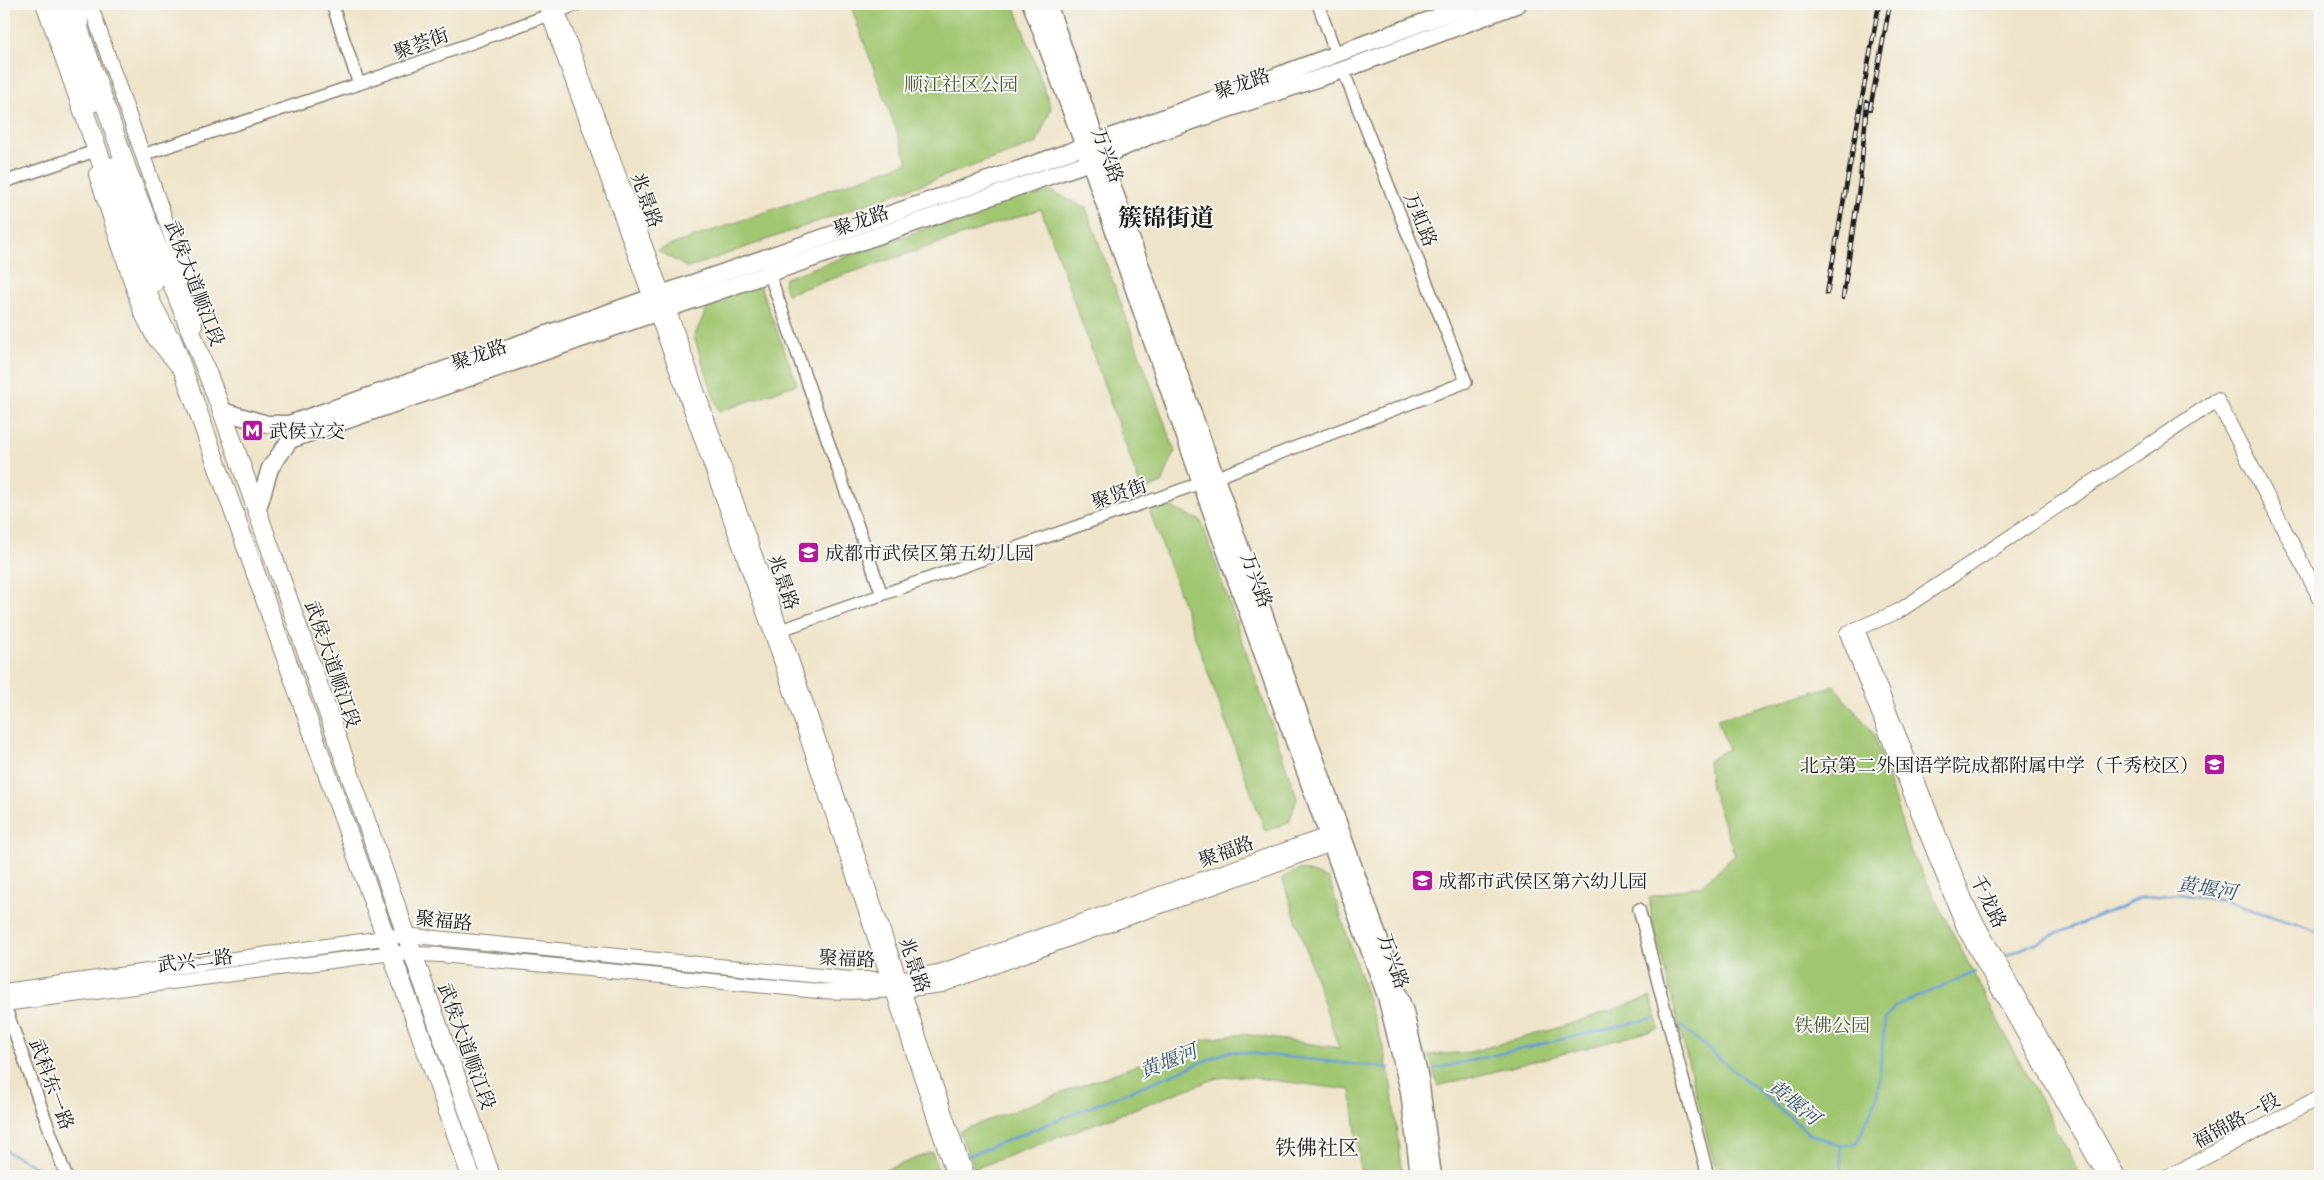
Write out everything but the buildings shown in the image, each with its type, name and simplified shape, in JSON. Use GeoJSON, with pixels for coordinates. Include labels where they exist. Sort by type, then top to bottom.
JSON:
{"type":"FeatureCollection","features":[{"type":"Feature","properties":{"kind":"highway"},"geometry":{"type":"LineString","coordinates":[[46,4],[117,173],[151,303],[177,353]]}},
{"type":"Feature","properties":{"kind":"highway"},"geometry":{"type":"LineString","coordinates":[[76,4],[79,26]]}},
{"type":"Feature","properties":{"kind":"main road"},"geometry":{"type":"LineString","coordinates":[[58,4],[117,173]]}},
{"type":"Feature","properties":{"kind":"main road"},"geometry":{"type":"LineString","coordinates":[[71,4],[79,26],[117,173]]}},
{"type":"Feature","properties":{"kind":"main road","name":"万兴路"},"geometry":{"type":"LineString","coordinates":[[1031,4],[1093,151],[1336,837],[1394,1024],[1409,1091],[1419,1176]]}},
{"type":"Feature","properties":{"kind":"main road"},"geometry":{"type":"LineString","coordinates":[[1048,4],[1093,151]]}},
{"type":"Feature","properties":{"kind":"main road","name":"聚龙路"},"geometry":{"type":"LineString","coordinates":[[222,411],[267,424],[289,424],[659,303],[768,273],[1093,151],[1336,54],[1473,4]]}},
{"type":"Feature","properties":{"kind":"main road","name":"聚龙路"},"geometry":{"type":"LineString","coordinates":[[257,512],[270,468],[290,440],[659,303],[1093,151],[1154,134],[1343,70],[1518,4]]}},
{"type":"Feature","properties":{"kind":"main road","name":"武侯大道顺江段"},"geometry":{"type":"LineString","coordinates":[[117,173],[195,342],[222,411],[491,1176]]}},
{"type":"Feature","properties":{"kind":"main road","name":"武侯大道顺江段"},"geometry":{"type":"LineString","coordinates":[[177,353],[472,1176]]}},
{"type":"Feature","properties":{"kind":"main road"},"geometry":{"type":"LineString","coordinates":[[352,840],[369,831]]}},
{"type":"Feature","properties":{"kind":"main road"},"geometry":{"type":"LineString","coordinates":[[1336,837],[1405,1012],[1420,1079],[1433,1176]]}},
{"type":"Feature","properties":{"kind":"street"},"geometry":{"type":"LineString","coordinates":[[36,4],[90,153],[141,312],[160,348],[185,375]]}},
{"type":"Feature","properties":{"kind":"street"},"geometry":{"type":"LineString","coordinates":[[90,4],[184,276],[194,324],[195,342]]}},
{"type":"Feature","properties":{"kind":"street"},"geometry":{"type":"LineString","coordinates":[[332,4],[359,84]]}},
{"type":"Feature","properties":{"kind":"street","name":"聚荟街"},"geometry":{"type":"LineString","coordinates":[[142,155],[359,84],[551,8],[580,4]]}},
{"type":"Feature","properties":{"kind":"street"},"geometry":{"type":"LineString","coordinates":[[1318,4],[1336,54]]}},
{"type":"Feature","properties":{"kind":"street","name":"兆景路"},"geometry":{"type":"LineString","coordinates":[[551,8],[781,630],[896,985],[954,1176]]}},
{"type":"Feature","properties":{"kind":"street","name":"万虹路"},"geometry":{"type":"LineString","coordinates":[[1343,70],[1466,382]]}},
{"type":"Feature","properties":{"kind":"street"},"geometry":{"type":"LineString","coordinates":[[4,182],[90,153]]}},
{"type":"Feature","properties":{"kind":"street"},"geometry":{"type":"LineString","coordinates":[[768,273],[882,595]]}},
{"type":"Feature","properties":{"kind":"street","name":"兆景路"},"geometry":{"type":"LineString","coordinates":[[659,303],[772,634],[896,985],[966,1176]]}},
{"type":"Feature","properties":{"kind":"street","name":"聚贤街"},"geometry":{"type":"LineString","coordinates":[[781,630],[1208,480],[1466,382]]}},
{"type":"Feature","properties":{"kind":"street"},"geometry":{"type":"LineString","coordinates":[[1852,631],[1899,611],[2217,400],[2320,598]]}},
{"type":"Feature","properties":{"kind":"street","name":"千龙路"},"geometry":{"type":"LineString","coordinates":[[1852,631],[1965,930],[2105,1176]]}},
{"type":"Feature","properties":{"kind":"street","name":"千龙路"},"geometry":{"type":"LineString","coordinates":[[1852,631],[1886,704],[1969,909],[2118,1176]]}},
{"type":"Feature","properties":{"kind":"street","name":"聚福路"},"geometry":{"type":"LineString","coordinates":[[389,945],[405,935],[896,985],[1336,837]]}},
{"type":"Feature","properties":{"kind":"street"},"geometry":{"type":"LineString","coordinates":[[1639,909],[1708,1176]]}},
{"type":"Feature","properties":{"kind":"street"},"geometry":{"type":"LineString","coordinates":[[4,991],[389,945],[411,953],[818,991],[852,992],[896,985]]}},
{"type":"Feature","properties":{"kind":"street","name":"武兴二路"},"geometry":{"type":"LineString","coordinates":[[4,1004],[389,945]]}},
{"type":"Feature","properties":{"kind":"street","name":"武科东一路"},"geometry":{"type":"LineString","coordinates":[[4,1004],[66,1176]]}},
{"type":"Feature","properties":{"kind":"street","name":"福锦路一段"},"geometry":{"type":"LineString","coordinates":[[2170,1176],[2320,1097]]}},
{"type":"Feature","properties":{"kind":"street","name":"福锦路一段"},"geometry":{"type":"LineString","coordinates":[[2190,1176],[2320,1108]]}},
{"type":"Feature","properties":{"kind":"green space","name":"顺江社区公园"},"geometry":{"type":"Polygon","coordinates":[[[850,4],[1014,4],[1051,108],[1037,143],[688,268],[657,250],[908,162],[850,4]]]}},
{"type":"Feature","properties":{"kind":"green space"},"geometry":{"type":"Polygon","coordinates":[[[1051,191],[1086,208],[1175,451],[1162,483],[1142,491],[1041,209],[787,294],[784,284],[785,278],[1021,195],[1034,196],[1051,191]]]}},
{"type":"Feature","properties":{"kind":"green space"},"geometry":{"type":"Polygon","coordinates":[[[760,286],[797,384],[719,412],[694,337],[710,302],[760,286]]]}},
{"type":"Feature","properties":{"kind":"green space"},"geometry":{"type":"Polygon","coordinates":[[[1170,507],[1201,521],[1297,798],[1289,823],[1265,831],[1150,512],[1170,507]]]}},
{"type":"Feature","properties":{"kind":"green space","name":"铁佛公园"},"geometry":{"type":"Polygon","coordinates":[[[1834,686],[1874,734],[1910,850],[2081,1176],[1717,1176],[1652,920],[1649,897],[1702,885],[1735,855],[1711,788],[1708,761],[1728,749],[1717,719],[1834,686]]]}},
{"type":"Feature","properties":{"kind":"green space"},"geometry":{"type":"Polygon","coordinates":[[[1300,869],[1329,879],[1383,1047],[1391,1083],[1402,1176],[1361,1176],[1351,1090],[1240,1076],[1217,1078],[974,1169],[959,1131],[1207,1039],[1243,1034],[1339,1048],[1282,878],[1300,869]]]}},
{"type":"Feature","properties":{"kind":"green space"},"geometry":{"type":"Polygon","coordinates":[[[1651,997],[1659,1029],[1438,1086],[1429,1055],[1470,1052],[1551,1030],[1651,997]]]}},
{"type":"Feature","properties":{"kind":"green space"},"geometry":{"type":"Polygon","coordinates":[[[932,1152],[941,1176],[870,1176],[932,1152]]]}},
{"type":"Feature","properties":{"kind":"waterway","name":"黄堰河"},"geometry":{"type":"LineString","coordinates":[[2007,955],[2140,898],[2178,894],[2225,901],[2311,929],[2320,934]]}},
{"type":"Feature","properties":{"kind":"waterway","name":"黄堰河"},"geometry":{"type":"LineString","coordinates":[[1681,1026],[1810,1134],[1840,1146],[1857,1143],[1877,1098],[1885,1019],[1896,1006],[1975,972]]}},
{"type":"Feature","properties":{"kind":"waterway","name":"黄堰河"},"geometry":{"type":"LineString","coordinates":[[1434,1069],[1654,1018]]}},
{"type":"Feature","properties":{"kind":"waterway","name":"黄堰河"},"geometry":{"type":"LineString","coordinates":[[968,1156],[1230,1051],[1389,1068]]}},
{"type":"Feature","properties":{"kind":"waterway"},"geometry":{"type":"LineString","coordinates":[[1840,1146],[1843,1176]]}},
{"type":"Feature","properties":{"kind":"waterway","name":"黄堰河"},"geometry":{"type":"LineString","coordinates":[[4,1150],[32,1165],[46,1176]]}},
{"type":"Feature","properties":{"kind":"waterway","name":"黄堰河"},"geometry":{"type":"LineString","coordinates":[[918,1176],[937,1169]]}},
{"type":"Feature","properties":{"kind":"railway"},"geometry":{"type":"LineString","coordinates":[[1827,293],[1879,4]]}},
{"type":"Feature","properties":{"kind":"railway"},"geometry":{"type":"LineString","coordinates":[[1870,109],[1890,4]]}},
{"type":"Feature","properties":{"kind":"railway"},"geometry":{"type":"LineString","coordinates":[[1843,298],[1860,181],[1867,102]]}},
{"type":"Feature","properties":{"kind":"place","name":"武侯立交"},"geometry":{"type":"Point","coordinates":[253,431]}},
{"type":"Feature","properties":{"kind":"place","name":"成都市武侯区第五幼儿园"},"geometry":{"type":"Point","coordinates":[809,553]}},
{"type":"Feature","properties":{"kind":"place","name":"北京第二外国语学院成都附属中学（千秀校区）"},"geometry":{"type":"Point","coordinates":[2215,765]}},
{"type":"Feature","properties":{"kind":"place","name":"成都市武侯区第六幼儿园"},"geometry":{"type":"Point","coordinates":[1422,881]}},
{"type":"Feature","properties":{"kind":"district","name":"簇锦街道"},"geometry":{"type":"Point","coordinates":[1166,218]}},
{"type":"Feature","properties":{"kind":"district","name":"铁佛社区"},"geometry":{"type":"Point","coordinates":[1317,1148]}}]}
